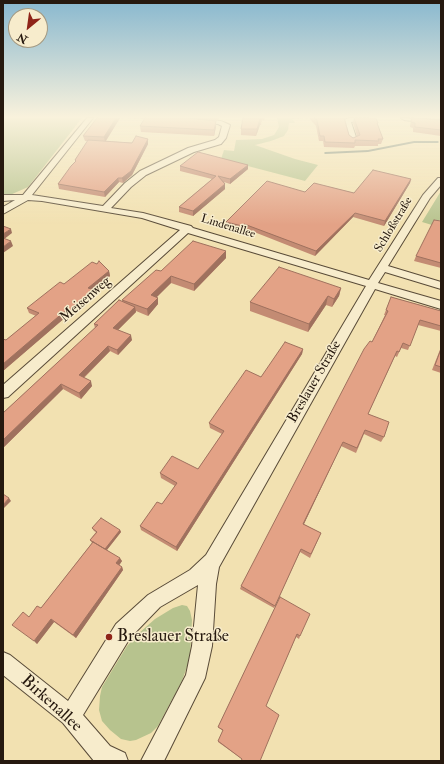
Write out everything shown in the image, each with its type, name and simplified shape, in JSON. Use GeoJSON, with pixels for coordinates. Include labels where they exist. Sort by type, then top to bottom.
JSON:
{"type":"FeatureCollection","features":[{"type":"Feature","properties":{"kind":"street"},"geometry":{"type":"LineString","coordinates":[[3,211],[26,197],[60,154]]}},
{"type":"Feature","properties":{"kind":"street"},"geometry":{"type":"LineString","coordinates":[[106,209],[128,185],[142,173],[184,154]]}},
{"type":"Feature","properties":{"kind":"street","name":"Schloßstraße"},"geometry":{"type":"LineString","coordinates":[[371,286],[384,268],[426,197],[441,180]]}},
{"type":"Feature","properties":{"kind":"street","name":"Lindenallee"},"geometry":{"type":"LineString","coordinates":[[3,198],[26,197],[143,216],[188,228],[371,286],[441,305]]}},
{"type":"Feature","properties":{"kind":"street","name":"Meisenweg"},"geometry":{"type":"LineString","coordinates":[[3,393],[188,228]]}},
{"type":"Feature","properties":{"kind":"street"},"geometry":{"type":"LineString","coordinates":[[384,268],[441,286]]}},
{"type":"Feature","properties":{"kind":"street","name":"Breslauer Straße"},"geometry":{"type":"LineString","coordinates":[[152,761],[195,678],[202,646],[207,584],[212,562],[371,286]]}},
{"type":"Feature","properties":{"kind":"street","name":"Breslauer Straße"},"geometry":{"type":"LineString","coordinates":[[70,716],[123,631],[154,601],[196,576],[212,562]]}},
{"type":"Feature","properties":{"kind":"street","name":"Birkenallee"},"geometry":{"type":"LineString","coordinates":[[3,662],[70,716],[105,759]]}},
{"type":"Feature","properties":{"kind":"green space"},"geometry":{"type":"Polygon","coordinates":[[[3,154],[54,154],[28,187],[10,195],[3,194],[3,154]]]}},
{"type":"Feature","properties":{"kind":"green space"},"geometry":{"type":"Polygon","coordinates":[[[223,154],[280,154],[318,165],[305,181],[221,159],[223,154]]]}},
{"type":"Feature","properties":{"kind":"green space"},"geometry":{"type":"Polygon","coordinates":[[[441,191],[441,219],[432,225],[422,222],[441,191]]]}},
{"type":"Feature","properties":{"kind":"green space"},"geometry":{"type":"Polygon","coordinates":[[[182,605],[187,606],[192,620],[190,658],[182,681],[158,726],[151,733],[136,740],[130,741],[121,739],[102,721],[99,710],[102,687],[127,646],[138,634],[155,619],[173,608],[182,605]]]}},
{"type":"Feature","properties":{"kind":"building"},"geometry":{"type":"Polygon","coordinates":[[[79,154],[140,154],[131,171],[122,178],[118,178],[104,192],[58,184],[76,161],[75,160],[79,154]]]}},
{"type":"Feature","properties":{"kind":"building"},"geometry":{"type":"Polygon","coordinates":[[[196,154],[204,154],[248,165],[230,179],[218,176],[225,184],[193,211],[179,207],[216,176],[180,166],[196,154]]]}},
{"type":"Feature","properties":{"kind":"building"},"geometry":{"type":"Polygon","coordinates":[[[373,170],[411,179],[385,221],[355,213],[316,251],[244,224],[242,226],[226,222],[267,181],[305,192],[314,183],[354,193],[373,170]]]}},
{"type":"Feature","properties":{"kind":"building"},"geometry":{"type":"Polygon","coordinates":[[[434,220],[441,221],[441,263],[416,256],[434,220]]]}},
{"type":"Feature","properties":{"kind":"building"},"geometry":{"type":"Polygon","coordinates":[[[3,226],[11,229],[3,234],[3,226]]]}},
{"type":"Feature","properties":{"kind":"building"},"geometry":{"type":"Polygon","coordinates":[[[3,238],[11,241],[3,247],[3,238]]]}},
{"type":"Feature","properties":{"kind":"building"},"geometry":{"type":"Polygon","coordinates":[[[193,241],[226,251],[194,284],[171,276],[151,295],[158,298],[147,309],[122,300],[156,270],[161,271],[193,241]]]}},
{"type":"Feature","properties":{"kind":"building"},"geometry":{"type":"Polygon","coordinates":[[[99,261],[109,271],[88,288],[94,290],[68,313],[65,311],[3,364],[3,339],[6,340],[39,313],[27,308],[60,282],[64,284],[92,262],[97,264],[99,261]]]}},
{"type":"Feature","properties":{"kind":"building"},"geometry":{"type":"Polygon","coordinates":[[[279,267],[341,288],[334,299],[328,296],[309,324],[250,302],[279,267]]]}},
{"type":"Feature","properties":{"kind":"building"},"geometry":{"type":"Polygon","coordinates":[[[391,297],[441,311],[441,326],[420,320],[410,346],[403,343],[399,352],[397,351],[368,414],[389,422],[384,437],[365,430],[357,448],[343,442],[303,524],[321,533],[311,554],[301,549],[275,606],[241,586],[364,349],[370,341],[372,342],[388,311],[386,310],[391,297]]]}},
{"type":"Feature","properties":{"kind":"building"},"geometry":{"type":"Polygon","coordinates":[[[119,300],[135,307],[113,328],[131,335],[117,350],[108,346],[79,375],[91,381],[79,393],[61,384],[3,440],[3,413],[98,325],[94,324],[119,300]]]}},
{"type":"Feature","properties":{"kind":"building"},"geometry":{"type":"Polygon","coordinates":[[[285,342],[303,349],[176,547],[140,526],[157,502],[162,504],[177,483],[160,473],[172,456],[198,469],[224,431],[209,423],[246,370],[261,377],[285,342]]]}},
{"type":"Feature","properties":{"kind":"building"},"geometry":{"type":"Polygon","coordinates":[[[441,349],[441,367],[435,365],[441,349]]]}},
{"type":"Feature","properties":{"kind":"building"},"geometry":{"type":"Polygon","coordinates":[[[3,494],[9,498],[3,505],[3,494]]]}},
{"type":"Feature","properties":{"kind":"building"},"geometry":{"type":"Polygon","coordinates":[[[101,518],[120,530],[105,549],[90,540],[97,532],[92,528],[101,518]]]}},
{"type":"Feature","properties":{"kind":"building"},"geometry":{"type":"Polygon","coordinates":[[[93,542],[120,558],[116,563],[122,567],[73,635],[51,619],[34,641],[12,625],[23,612],[29,617],[37,606],[41,608],[93,542]]]}},
{"type":"Feature","properties":{"kind":"building"},"geometry":{"type":"Polygon","coordinates":[[[280,597],[310,614],[300,636],[297,634],[266,706],[279,715],[260,761],[241,761],[242,759],[218,741],[223,730],[218,727],[280,597]]]}},
{"type":"Feature","properties":{"kind":"place","name":"Breslauer Straße"},"geometry":{"type":"Point","coordinates":[109,637]}}]}
